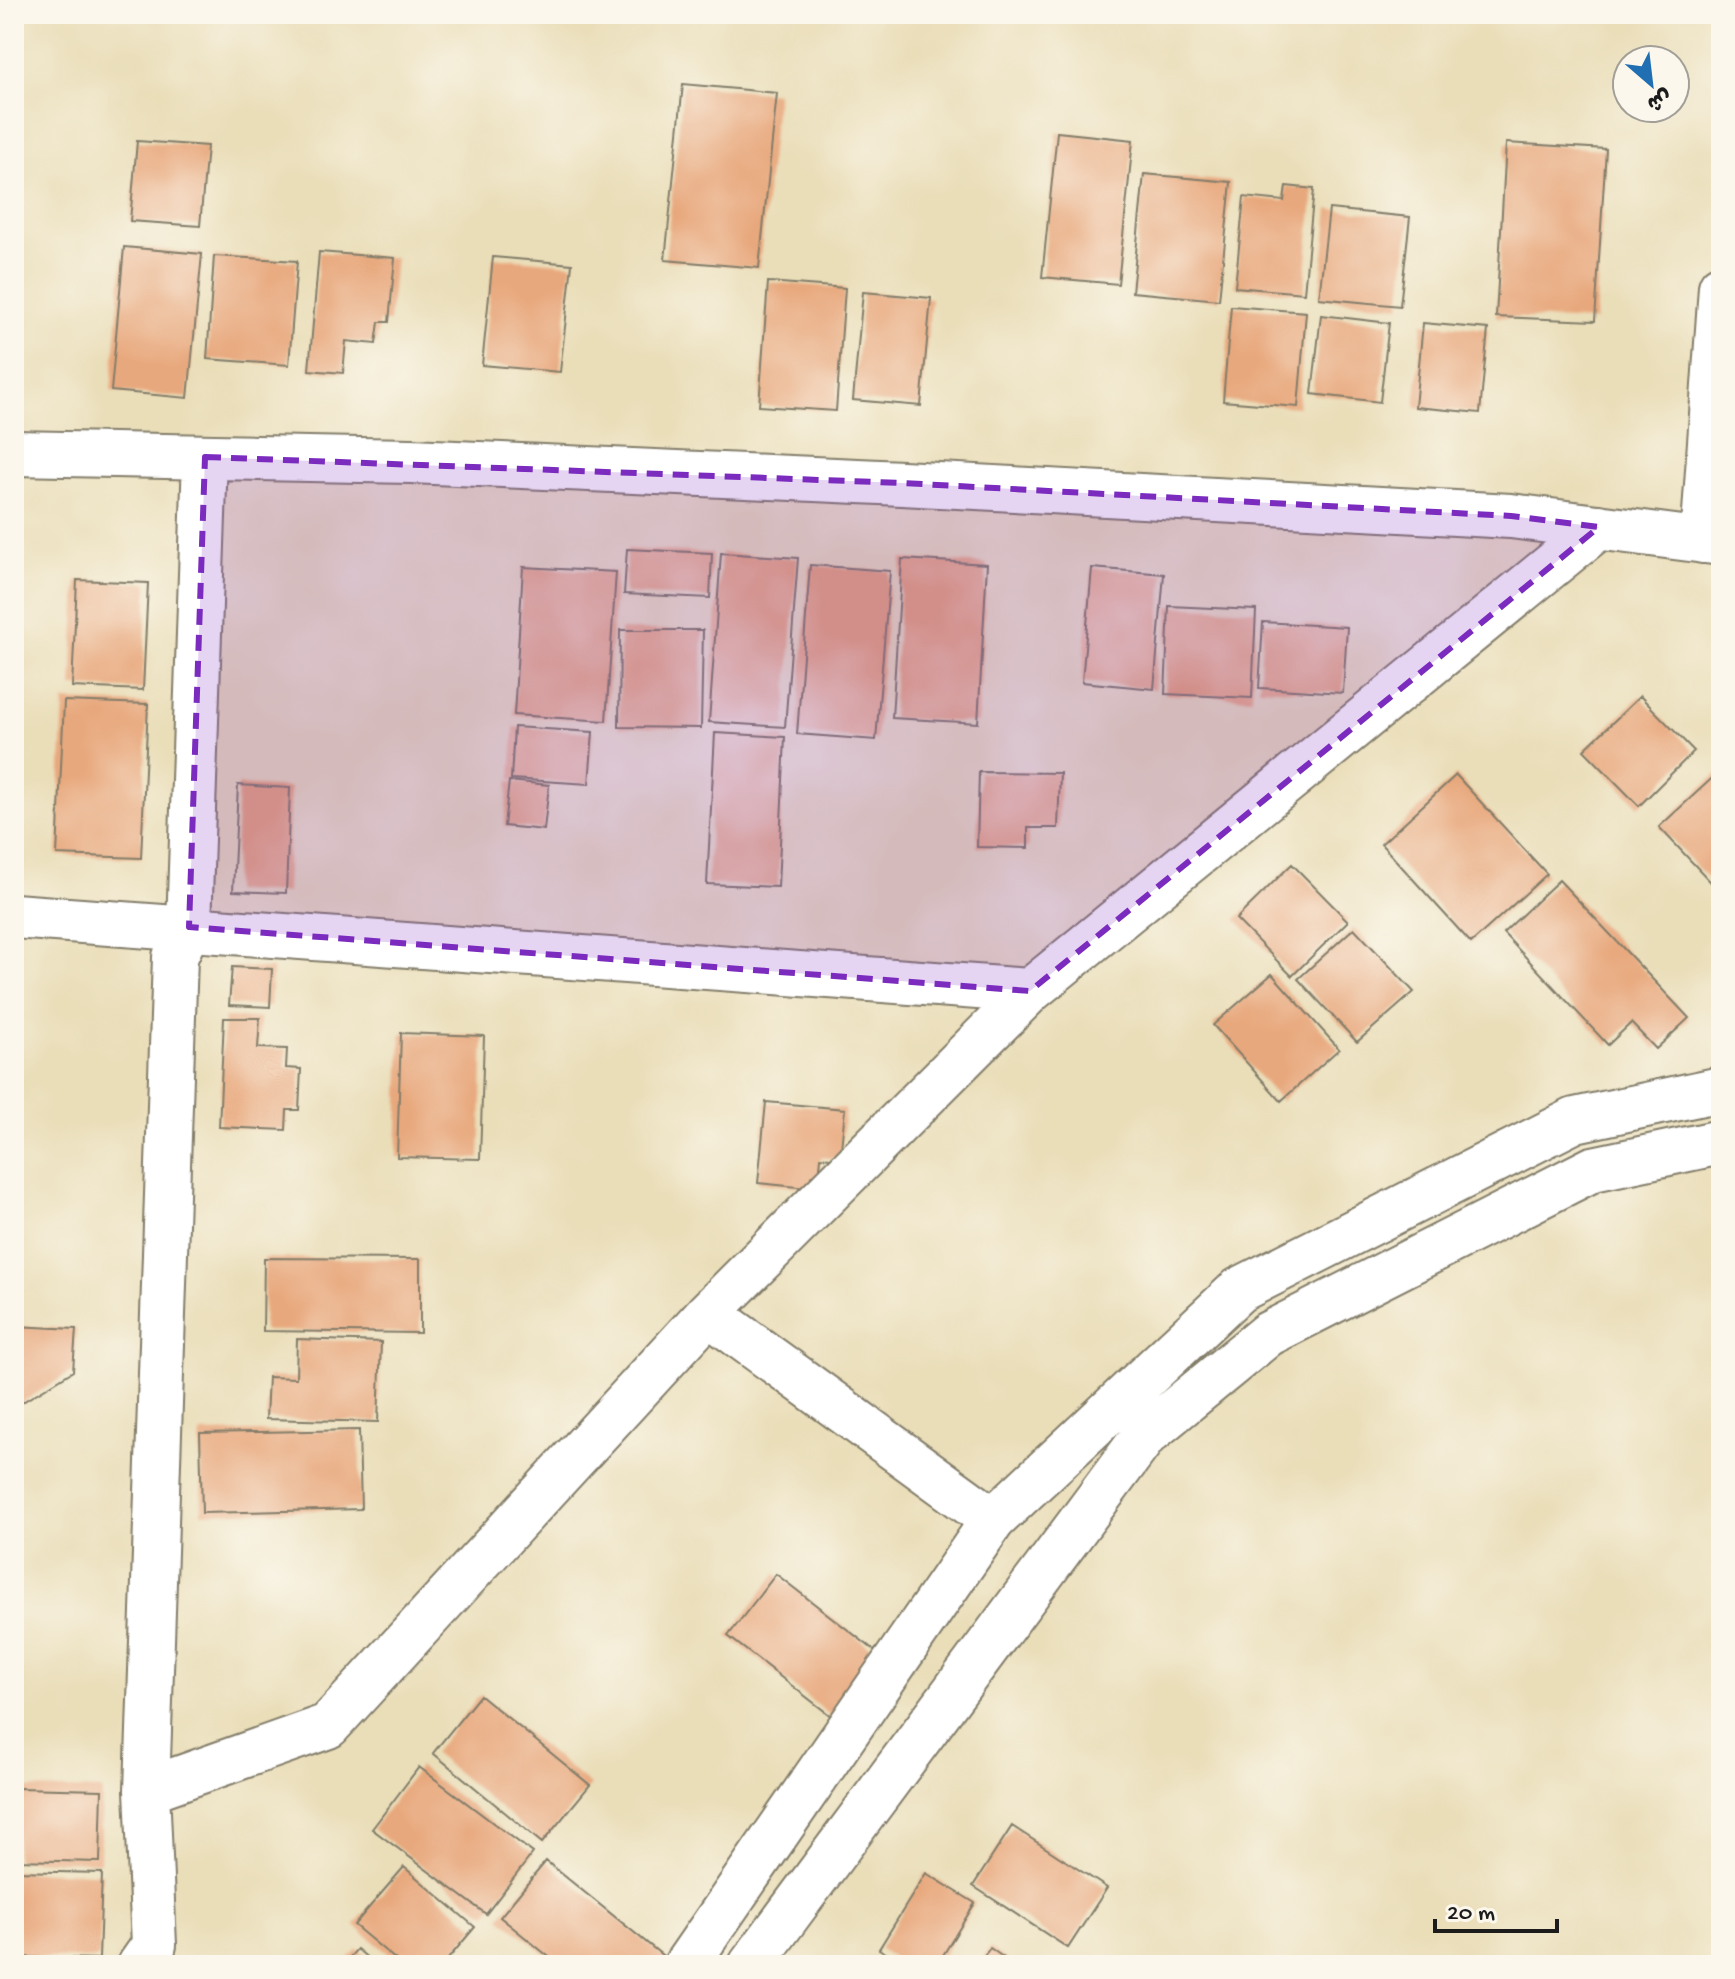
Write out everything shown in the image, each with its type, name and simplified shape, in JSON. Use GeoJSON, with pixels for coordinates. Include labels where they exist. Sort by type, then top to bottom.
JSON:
{"type":"FeatureCollection","features":[{"type":"Feature","properties":{"kind":"street"},"geometry":{"type":"LineString","coordinates":[[14,453],[411,461],[902,483],[1511,516],[1712,542],[1721,287]]}},
{"type":"Feature","properties":{"kind":"street"},"geometry":{"type":"LineString","coordinates":[[140,1965],[154,1945],[147,1790],[175,957],[189,927],[205,457]]}},
{"type":"Feature","properties":{"kind":"street"},"geometry":{"type":"LineString","coordinates":[[147,1790],[328,1726],[708,1313],[1030,991],[1599,527]]}},
{"type":"Feature","properties":{"kind":"street"},"geometry":{"type":"LineString","coordinates":[[14,916],[1030,991]]}},
{"type":"Feature","properties":{"kind":"street"},"geometry":{"type":"LineString","coordinates":[[686,1965],[993,1520],[1239,1290],[1575,1120],[1721,1089]]}},
{"type":"Feature","properties":{"kind":"street"},"geometry":{"type":"LineString","coordinates":[[751,1965],[1145,1435],[1268,1334],[1593,1169],[1721,1142]]}},
{"type":"Feature","properties":{"kind":"street"},"geometry":{"type":"LineString","coordinates":[[708,1313],[993,1520]]}},
{"type":"Feature","properties":{"kind":"highlighted area"},"geometry":{"type":"Polygon","coordinates":[[[205,457],[902,483],[1511,516],[1599,527],[1030,991],[189,927],[205,457]]]}},
{"type":"Feature","properties":{"kind":"building"},"geometry":{"type":"Polygon","coordinates":[[[1467,14],[1520,14],[1520,18],[1467,17],[1467,14]]]}},
{"type":"Feature","properties":{"kind":"building"},"geometry":{"type":"Polygon","coordinates":[[[683,84],[777,93],[759,268],[665,260],[683,84]]]}},
{"type":"Feature","properties":{"kind":"building"},"geometry":{"type":"Polygon","coordinates":[[[1057,132],[1133,140],[1118,284],[1042,277],[1057,132]]]}},
{"type":"Feature","properties":{"kind":"building"},"geometry":{"type":"Polygon","coordinates":[[[137,141],[207,146],[200,226],[130,221],[137,141]]]}},
{"type":"Feature","properties":{"kind":"building"},"geometry":{"type":"Polygon","coordinates":[[[1506,143],[1606,149],[1595,321],[1496,317],[1506,143]]]}},
{"type":"Feature","properties":{"kind":"building"},"geometry":{"type":"Polygon","coordinates":[[[1144,174],[1231,182],[1219,300],[1132,292],[1144,174]]]}},
{"type":"Feature","properties":{"kind":"building"},"geometry":{"type":"Polygon","coordinates":[[[1286,186],[1314,189],[1304,293],[1235,287],[1244,197],[1284,201],[1286,186]]]}},
{"type":"Feature","properties":{"kind":"building"},"geometry":{"type":"Polygon","coordinates":[[[1329,209],[1410,217],[1400,306],[1319,298],[1329,209]]]}},
{"type":"Feature","properties":{"kind":"building"},"geometry":{"type":"Polygon","coordinates":[[[124,247],[202,254],[188,398],[111,391],[124,247]]]}},
{"type":"Feature","properties":{"kind":"building"},"geometry":{"type":"Polygon","coordinates":[[[319,252],[395,258],[389,322],[379,322],[376,344],[346,341],[343,373],[309,370],[319,252]]]}},
{"type":"Feature","properties":{"kind":"building"},"geometry":{"type":"Polygon","coordinates":[[[214,256],[297,261],[289,365],[207,359],[214,256]]]}},
{"type":"Feature","properties":{"kind":"building"},"geometry":{"type":"Polygon","coordinates":[[[493,257],[572,264],[560,372],[482,365],[493,257]]]}},
{"type":"Feature","properties":{"kind":"building"},"geometry":{"type":"Polygon","coordinates":[[[768,282],[845,288],[836,411],[759,406],[768,282]]]}},
{"type":"Feature","properties":{"kind":"building"},"geometry":{"type":"Polygon","coordinates":[[[863,292],[931,298],[921,406],[853,400],[863,292]]]}},
{"type":"Feature","properties":{"kind":"building"},"geometry":{"type":"Polygon","coordinates":[[[1231,306],[1306,312],[1298,407],[1223,401],[1231,306]]]}},
{"type":"Feature","properties":{"kind":"building"},"geometry":{"type":"Polygon","coordinates":[[[1321,315],[1389,323],[1380,402],[1312,394],[1321,315]]]}},
{"type":"Feature","properties":{"kind":"building"},"geometry":{"type":"Polygon","coordinates":[[[1423,323],[1488,329],[1480,413],[1415,407],[1423,323]]]}},
{"type":"Feature","properties":{"kind":"building"},"geometry":{"type":"Polygon","coordinates":[[[627,549],[712,553],[710,598],[624,594],[627,549]]]}},
{"type":"Feature","properties":{"kind":"building"},"geometry":{"type":"Polygon","coordinates":[[[721,553],[798,558],[785,727],[709,722],[721,553]]]}},
{"type":"Feature","properties":{"kind":"building"},"geometry":{"type":"Polygon","coordinates":[[[902,559],[987,564],[978,723],[892,718],[902,559]]]}},
{"type":"Feature","properties":{"kind":"building"},"geometry":{"type":"Polygon","coordinates":[[[810,565],[890,571],[876,740],[797,734],[810,565]]]}},
{"type":"Feature","properties":{"kind":"building"},"geometry":{"type":"Polygon","coordinates":[[[523,567],[616,572],[606,721],[514,715],[523,567]]]}},
{"type":"Feature","properties":{"kind":"building"},"geometry":{"type":"Polygon","coordinates":[[[1092,568],[1164,574],[1154,689],[1082,682],[1092,568]]]}},
{"type":"Feature","properties":{"kind":"building"},"geometry":{"type":"Polygon","coordinates":[[[77,580],[148,583],[143,690],[72,687],[77,580]]]}},
{"type":"Feature","properties":{"kind":"building"},"geometry":{"type":"Polygon","coordinates":[[[1169,606],[1256,610],[1252,698],[1165,694],[1169,606]]]}},
{"type":"Feature","properties":{"kind":"building"},"geometry":{"type":"Polygon","coordinates":[[[1263,622],[1347,627],[1343,693],[1259,688],[1263,622]]]}},
{"type":"Feature","properties":{"kind":"building"},"geometry":{"type":"Polygon","coordinates":[[[620,630],[703,630],[701,728],[619,727],[620,630]]]}},
{"type":"Feature","properties":{"kind":"building"},"geometry":{"type":"Polygon","coordinates":[[[1640,696],[1694,751],[1639,806],[1584,750],[1640,696]]]}},
{"type":"Feature","properties":{"kind":"building"},"geometry":{"type":"Polygon","coordinates":[[[64,701],[148,704],[141,858],[57,855],[64,701]]]}},
{"type":"Feature","properties":{"kind":"building"},"geometry":{"type":"Polygon","coordinates":[[[514,727],[593,732],[589,784],[511,779],[514,727]]]}},
{"type":"Feature","properties":{"kind":"building"},"geometry":{"type":"Polygon","coordinates":[[[715,733],[785,737],[778,887],[707,884],[715,733]]]}},
{"type":"Feature","properties":{"kind":"building"},"geometry":{"type":"Polygon","coordinates":[[[1721,770],[1721,893],[1659,827],[1721,770]]]}},
{"type":"Feature","properties":{"kind":"building"},"geometry":{"type":"Polygon","coordinates":[[[979,772],[1060,773],[1058,828],[1028,828],[1028,848],[977,847],[979,772]]]}},
{"type":"Feature","properties":{"kind":"building"},"geometry":{"type":"Polygon","coordinates":[[[1456,775],[1547,874],[1471,943],[1381,844],[1456,775]]]}},
{"type":"Feature","properties":{"kind":"building"},"geometry":{"type":"Polygon","coordinates":[[[509,781],[549,785],[544,830],[504,826],[509,781]]]}},
{"type":"Feature","properties":{"kind":"building"},"geometry":{"type":"Polygon","coordinates":[[[238,785],[290,788],[286,893],[233,891],[238,785]]]}},
{"type":"Feature","properties":{"kind":"building"},"geometry":{"type":"Polygon","coordinates":[[[1292,864],[1348,921],[1292,976],[1236,919],[1292,864]]]}},
{"type":"Feature","properties":{"kind":"building"},"geometry":{"type":"Polygon","coordinates":[[[1559,880],[1689,1018],[1656,1049],[1631,1023],[1608,1045],[1503,933],[1559,880]]]}},
{"type":"Feature","properties":{"kind":"building"},"geometry":{"type":"Polygon","coordinates":[[[1354,928],[1414,992],[1357,1042],[1298,979],[1354,928]]]}},
{"type":"Feature","properties":{"kind":"building"},"geometry":{"type":"Polygon","coordinates":[[[232,967],[272,969],[270,1007],[229,1005],[232,967]]]}},
{"type":"Feature","properties":{"kind":"building"},"geometry":{"type":"Polygon","coordinates":[[[1272,974],[1339,1049],[1281,1101],[1213,1025],[1272,974]]]}},
{"type":"Feature","properties":{"kind":"building"},"geometry":{"type":"Polygon","coordinates":[[[224,1018],[260,1018],[258,1048],[287,1049],[286,1068],[301,1069],[299,1110],[287,1110],[286,1130],[219,1127],[224,1018]]]}},
{"type":"Feature","properties":{"kind":"building"},"geometry":{"type":"Polygon","coordinates":[[[401,1033],[484,1036],[480,1159],[397,1157],[401,1033]]]}},
{"type":"Feature","properties":{"kind":"building"},"geometry":{"type":"Polygon","coordinates":[[[766,1102],[845,1109],[840,1159],[821,1157],[818,1189],[758,1183],[766,1102]]]}},
{"type":"Feature","properties":{"kind":"building"},"geometry":{"type":"Polygon","coordinates":[[[264,1258],[420,1259],[420,1333],[263,1331],[264,1258]]]}},
{"type":"Feature","properties":{"kind":"building"},"geometry":{"type":"Polygon","coordinates":[[[14,1326],[76,1329],[73,1371],[21,1403],[14,1403],[14,1326]]]}},
{"type":"Feature","properties":{"kind":"building"},"geometry":{"type":"Polygon","coordinates":[[[297,1339],[381,1342],[378,1422],[266,1419],[268,1377],[296,1378],[297,1339]]]}},
{"type":"Feature","properties":{"kind":"building"},"geometry":{"type":"Polygon","coordinates":[[[359,1430],[361,1509],[202,1513],[200,1433],[359,1430]]]}},
{"type":"Feature","properties":{"kind":"building"},"geometry":{"type":"Polygon","coordinates":[[[776,1574],[888,1661],[840,1723],[728,1636],[776,1574]]]}},
{"type":"Feature","properties":{"kind":"building"},"geometry":{"type":"Polygon","coordinates":[[[480,1695],[590,1785],[542,1843],[433,1753],[480,1695]]]}},
{"type":"Feature","properties":{"kind":"building"},"geometry":{"type":"Polygon","coordinates":[[[419,1767],[533,1853],[486,1914],[372,1829],[419,1767]]]}},
{"type":"Feature","properties":{"kind":"building"},"geometry":{"type":"Polygon","coordinates":[[[18,1788],[102,1790],[100,1862],[16,1860],[18,1788]]]}},
{"type":"Feature","properties":{"kind":"building"},"geometry":{"type":"Polygon","coordinates":[[[1012,1826],[1107,1888],[1068,1948],[973,1886],[1012,1826]]]}},
{"type":"Feature","properties":{"kind":"building"},"geometry":{"type":"Polygon","coordinates":[[[546,1861],[668,1960],[664,1965],[559,1965],[500,1917],[546,1861]]]}},
{"type":"Feature","properties":{"kind":"building"},"geometry":{"type":"Polygon","coordinates":[[[404,1867],[475,1927],[443,1965],[402,1965],[354,1925],[404,1867]]]}},
{"type":"Feature","properties":{"kind":"building"},"geometry":{"type":"Polygon","coordinates":[[[14,1871],[102,1873],[99,1959],[14,1957],[14,1871]]]}},
{"type":"Feature","properties":{"kind":"building"},"geometry":{"type":"Polygon","coordinates":[[[926,1873],[975,1903],[937,1965],[906,1965],[879,1949],[926,1873]]]}},
{"type":"Feature","properties":{"kind":"building"},"geometry":{"type":"Polygon","coordinates":[[[990,1948],[1014,1965],[977,1965],[990,1948]]]}},
{"type":"Feature","properties":{"kind":"building"},"geometry":{"type":"Polygon","coordinates":[[[357,1949],[376,1965],[343,1965],[357,1949]]]}}]}
